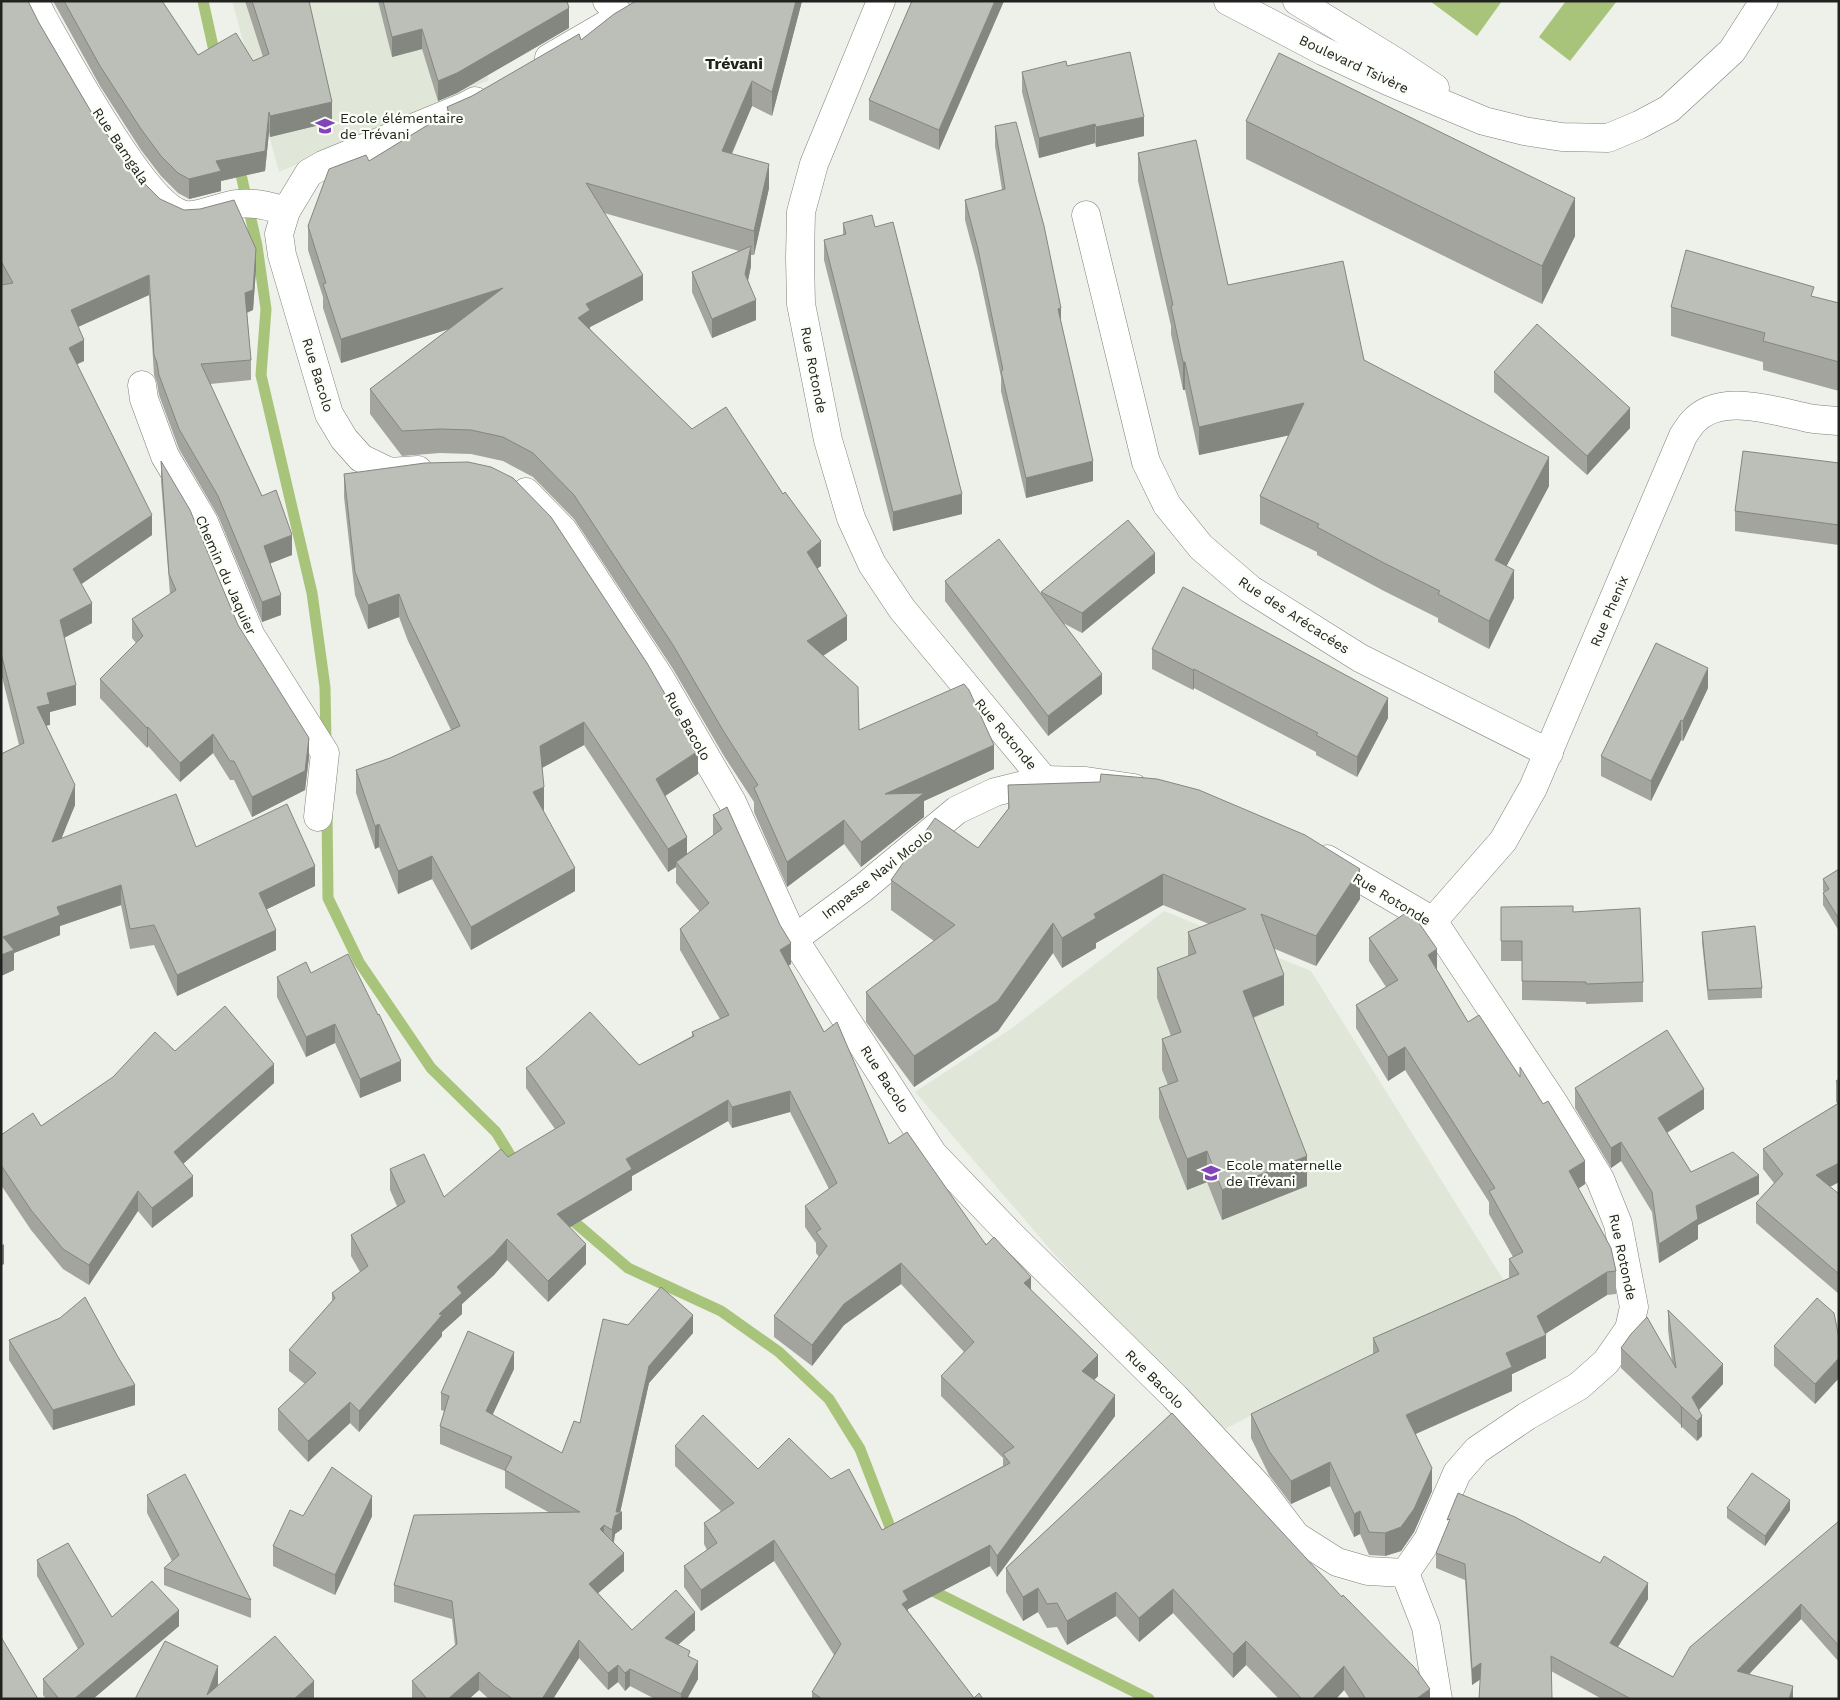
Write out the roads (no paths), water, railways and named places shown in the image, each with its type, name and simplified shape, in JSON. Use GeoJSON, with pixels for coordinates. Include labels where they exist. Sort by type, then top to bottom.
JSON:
{"type":"FeatureCollection","features":[{"type":"Feature","properties":{"kind":"street","name":"Rue Bamgala"},"geometry":{"type":"LineString","coordinates":[[35,1],[96,109],[146,184],[166,204],[185,215],[259,203],[286,211]]}},
{"type":"Feature","properties":{"kind":"street","name":"Rue Rotonde"},"geometry":{"type":"LineString","coordinates":[[881,1],[814,164],[801,212],[801,304],[828,440],[851,518],[872,564],[902,609],[1044,780],[1086,781],[1155,791]]}},
{"type":"Feature","properties":{"kind":"street","name":"Boulevard Tsivère"},"geometry":{"type":"LineString","coordinates":[[1228,1],[1323,51],[1372,74],[1484,121],[1524,131],[1562,137],[1608,138],[1670,109],[1732,51],[1764,1]]}},
{"type":"Feature","properties":{"kind":"street","name":"Boulevard Tsivère"},"geometry":{"type":"LineString","coordinates":[[1296,1],[1396,62],[1484,121]]}},
{"type":"Feature","properties":{"kind":"street"},"geometry":{"type":"LineString","coordinates":[[530,69],[623,7]]}},
{"type":"Feature","properties":{"kind":"street","name":"Rue Bacolo"},"geometry":{"type":"LineString","coordinates":[[440,469],[390,472],[361,458],[344,439],[329,414],[282,255],[279,234],[286,211],[309,173],[323,165],[464,107],[497,88]]}},
{"type":"Feature","properties":{"kind":"street","name":"Rue des Arécacées"},"geometry":{"type":"LineString","coordinates":[[1086,215],[1146,462],[1167,505],[1201,547],[1250,589],[1360,658],[1549,754]]}},
{"type":"Feature","properties":{"kind":"street","name":"Chemin du Jaquier"},"geometry":{"type":"LineString","coordinates":[[142,385],[144,399],[165,456],[204,522],[251,636],[325,752],[318,817]]}},
{"type":"Feature","properties":{"kind":"street","name":"Rue Phenix"},"geometry":{"type":"LineString","coordinates":[[1433,921],[1503,841],[1533,788],[1683,436],[1693,422],[1703,414],[1727,406],[1766,408],[1810,418],[1839,421]]}},
{"type":"Feature","properties":{"kind":"street","name":"Rue Bacolo"},"geometry":{"type":"LineString","coordinates":[[505,479],[522,488],[563,530],[660,678],[732,802],[794,939],[933,1154],[1009,1233],[1175,1397],[1258,1486],[1296,1536],[1336,1562],[1368,1571],[1405,1573]]}},
{"type":"Feature","properties":{"kind":"street","name":"Impasse Navi Mcolo"},"geometry":{"type":"LineString","coordinates":[[794,939],[863,888],[957,810],[995,792],[1044,780]]}},
{"type":"Feature","properties":{"kind":"street","name":"Rue Rotonde"},"geometry":{"type":"LineString","coordinates":[[1305,846],[1433,921],[1545,1090],[1600,1179],[1618,1224],[1634,1307],[1629,1329],[1606,1362],[1578,1386],[1527,1416],[1477,1450],[1456,1472],[1428,1540],[1405,1573]]}},
{"type":"Feature","properties":{"kind":"street"},"geometry":{"type":"LineString","coordinates":[[1405,1573],[1426,1627],[1438,1699]]}},
{"type":"Feature","properties":{"kind":"waterway"},"geometry":{"type":"LineString","coordinates":[[203,1],[216,60]]}},
{"type":"Feature","properties":{"kind":"waterway"},"geometry":{"type":"LineString","coordinates":[[238,161],[257,246],[266,309],[261,375],[312,593],[325,687],[326,743]]}},
{"type":"Feature","properties":{"kind":"waterway"},"geometry":{"type":"LineString","coordinates":[[327,812],[328,898],[359,962],[431,1068],[496,1132],[518,1168]]}},
{"type":"Feature","properties":{"kind":"waterway"},"geometry":{"type":"LineString","coordinates":[[565,1214],[628,1268],[721,1311],[779,1352],[829,1399],[860,1449],[895,1540]]}},
{"type":"Feature","properties":{"kind":"waterway"},"geometry":{"type":"LineString","coordinates":[[925,1587],[1149,1699]]}},
{"type":"Feature","properties":{"kind":"place","name":"Ecole élémentaire de Trévani"},"geometry":{"type":"Point","coordinates":[325,126]}},
{"type":"Feature","properties":{"kind":"place","name":"Ecole maternelle de Trévani"},"geometry":{"type":"Point","coordinates":[1211,1173]}},
{"type":"Feature","properties":{"kind":"district","name":"Trévani"},"geometry":{"type":"Point","coordinates":[734,63]}}]}
